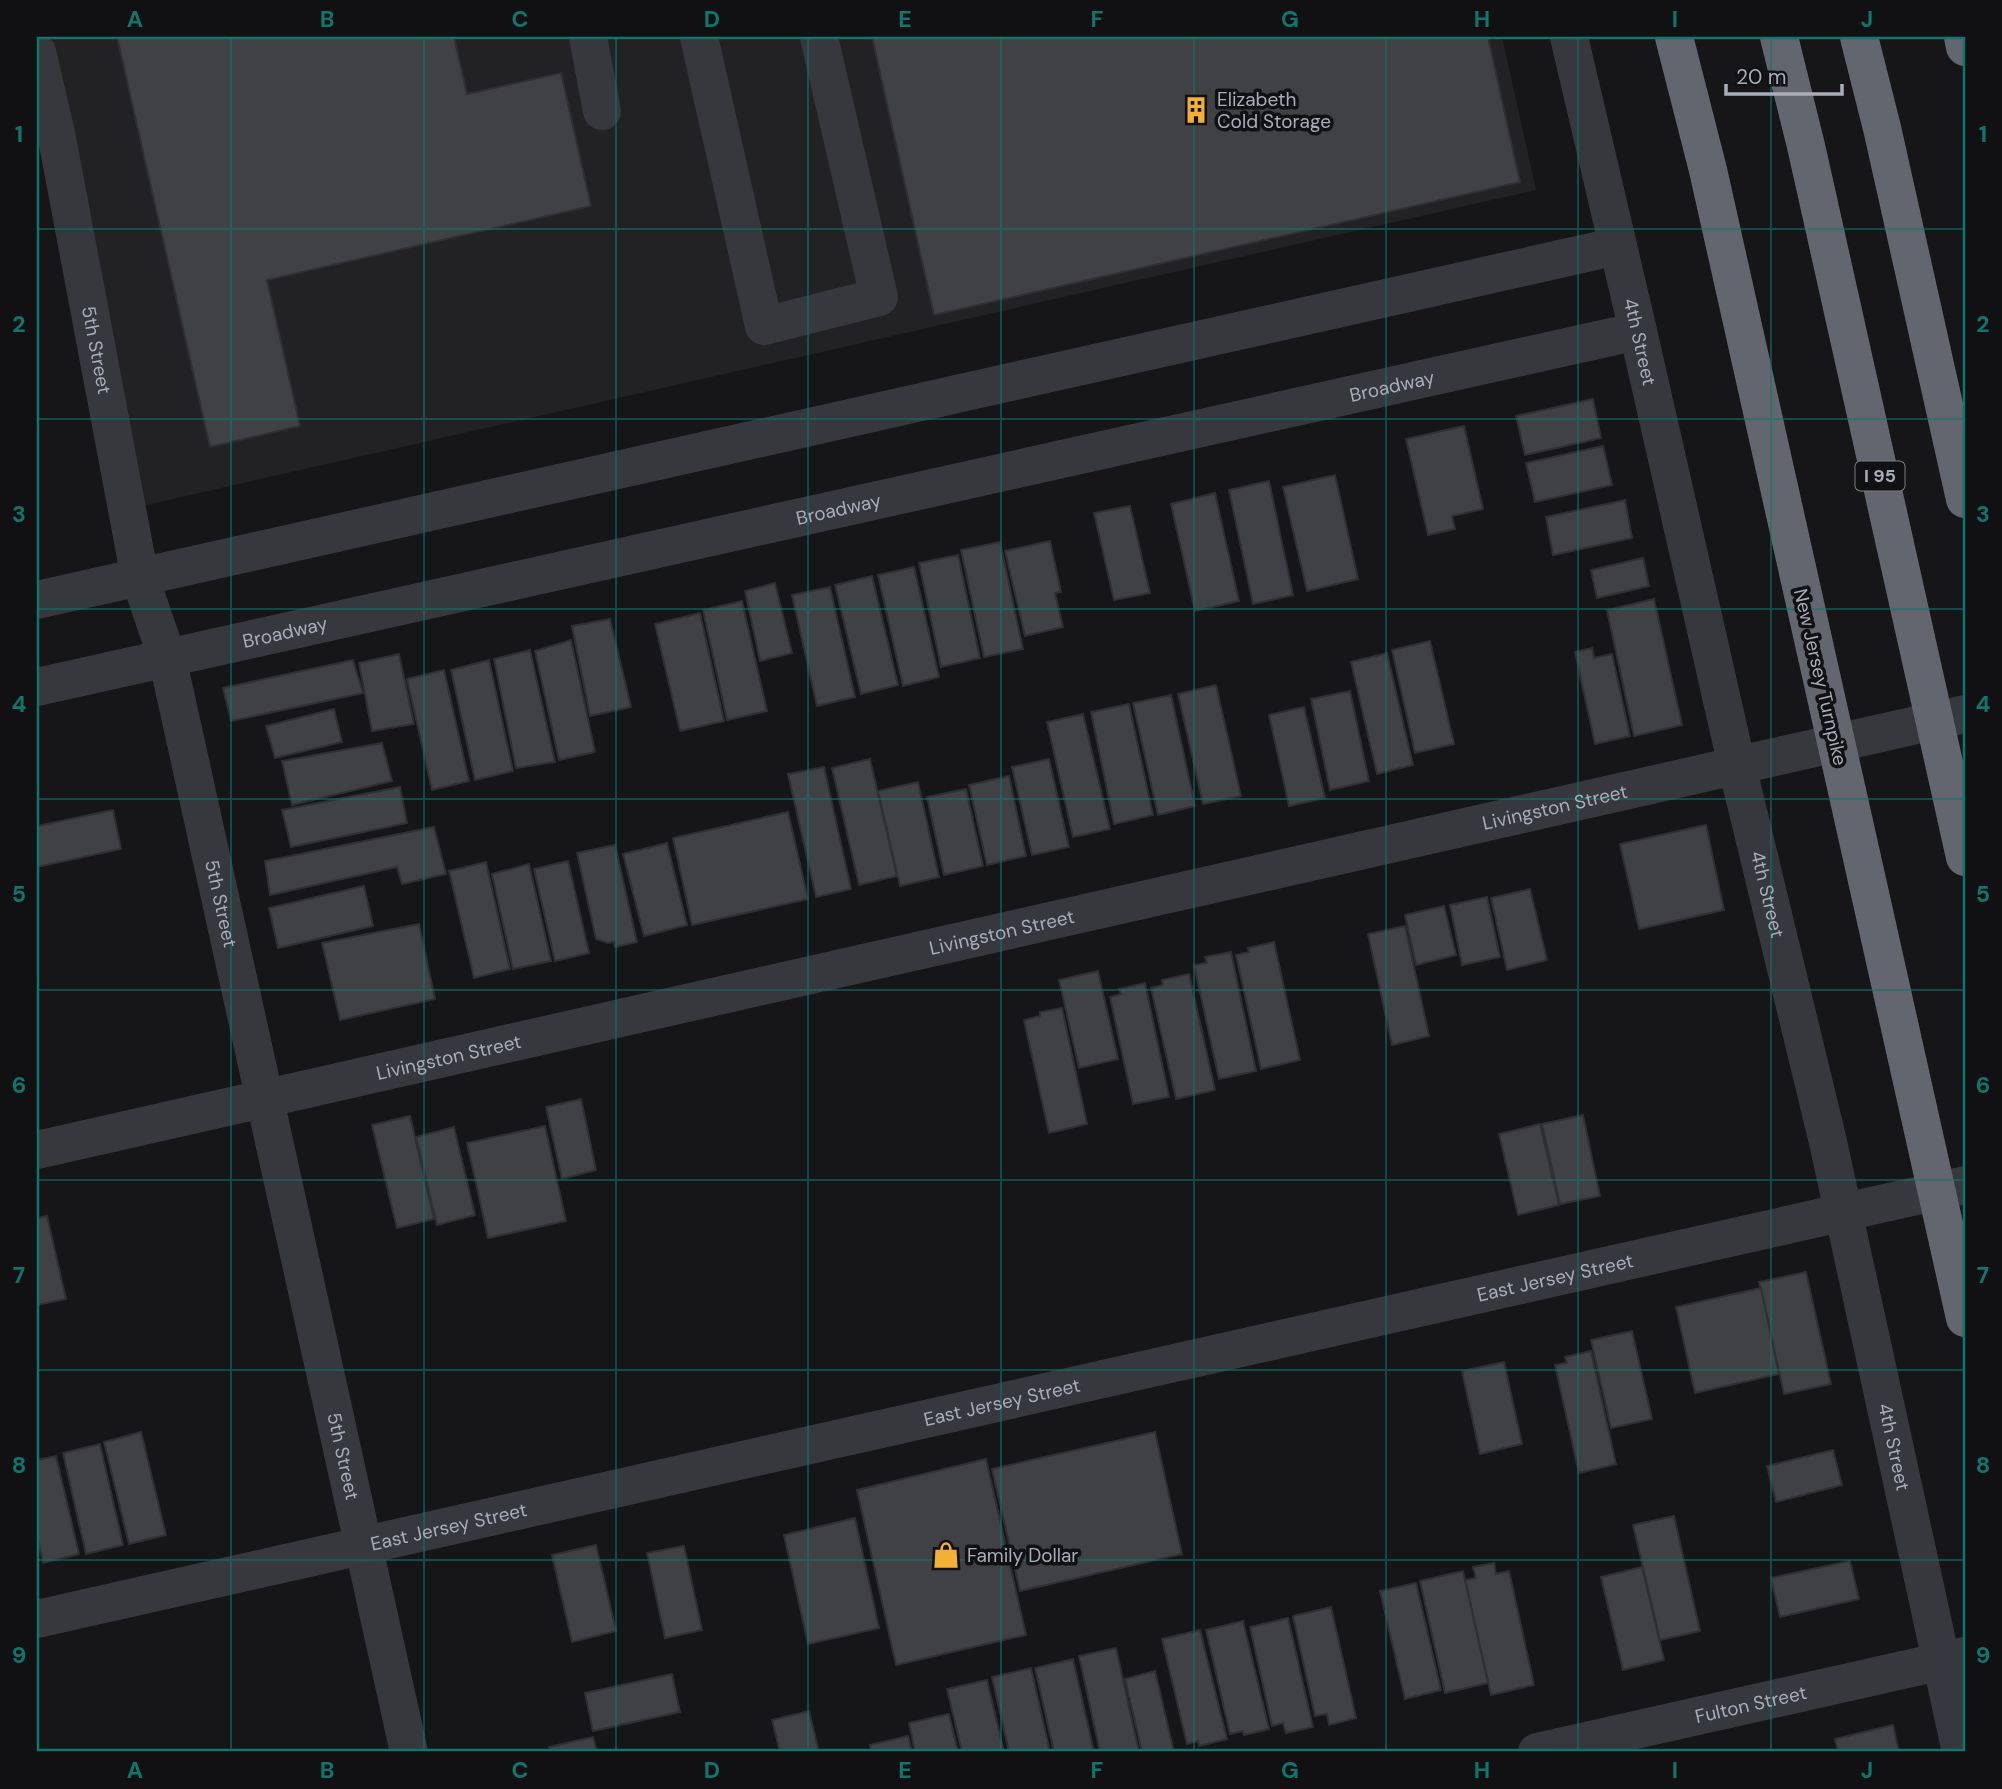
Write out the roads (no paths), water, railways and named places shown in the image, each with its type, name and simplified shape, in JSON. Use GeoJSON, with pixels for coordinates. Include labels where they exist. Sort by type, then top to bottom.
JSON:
{"type":"FeatureCollection","features":[{"type":"Feature","properties":{"kind":"highway","name":"New Jersey Turnpike"},"geometry":{"type":"LineString","coordinates":[[1674,37],[1750,356],[1964,1311]]}},
{"type":"Feature","properties":{"kind":"highway","name":"I 95"},"geometry":{"type":"LineString","coordinates":[[1779,37],[1806,146],[1962,845]]}},
{"type":"Feature","properties":{"kind":"highway"},"geometry":{"type":"LineString","coordinates":[[1859,37],[1965,499]]}},
{"type":"Feature","properties":{"kind":"highway"},"geometry":{"type":"LineString","coordinates":[[1963,37],[1965,47]]}},
{"type":"Feature","properties":{"kind":"street"},"geometry":{"type":"LineString","coordinates":[[588,37],[603,110]]}},
{"type":"Feature","properties":{"kind":"street"},"geometry":{"type":"LineString","coordinates":[[703,38],[764,326],[878,297],[819,37]]}},
{"type":"Feature","properties":{"kind":"street","name":"4th Street"},"geometry":{"type":"LineString","coordinates":[[1569,37],[1737,766],[1843,1213],[1953,1658],[1961,1752]]}},
{"type":"Feature","properties":{"kind":"street","name":"5th Street"},"geometry":{"type":"LineString","coordinates":[[37,52],[46,135],[140,578],[167,657],[409,1752]]}},
{"type":"Feature","properties":{"kind":"street"},"geometry":{"type":"LineString","coordinates":[[37,600],[1618,246]]}},
{"type":"Feature","properties":{"kind":"street","name":"Broadway"},"geometry":{"type":"LineString","coordinates":[[37,687],[1638,331]]}},
{"type":"Feature","properties":{"kind":"street","name":"Livingston Street"},"geometry":{"type":"LineString","coordinates":[[37,1150],[1965,715]]}},
{"type":"Feature","properties":{"kind":"street","name":"East Jersey Street"},"geometry":{"type":"LineString","coordinates":[[37,1619],[1965,1185]]}},
{"type":"Feature","properties":{"kind":"street","name":"Fulton Street"},"geometry":{"type":"LineString","coordinates":[[1537,1752],[1953,1658]]}},
{"type":"Feature","properties":{"kind":"place","name":"Elizabeth Cold Storage"},"geometry":{"type":"Point","coordinates":[1196,110]}},
{"type":"Feature","properties":{"kind":"place","name":"Family Dollar"},"geometry":{"type":"Point","coordinates":[946,1555]}}]}
